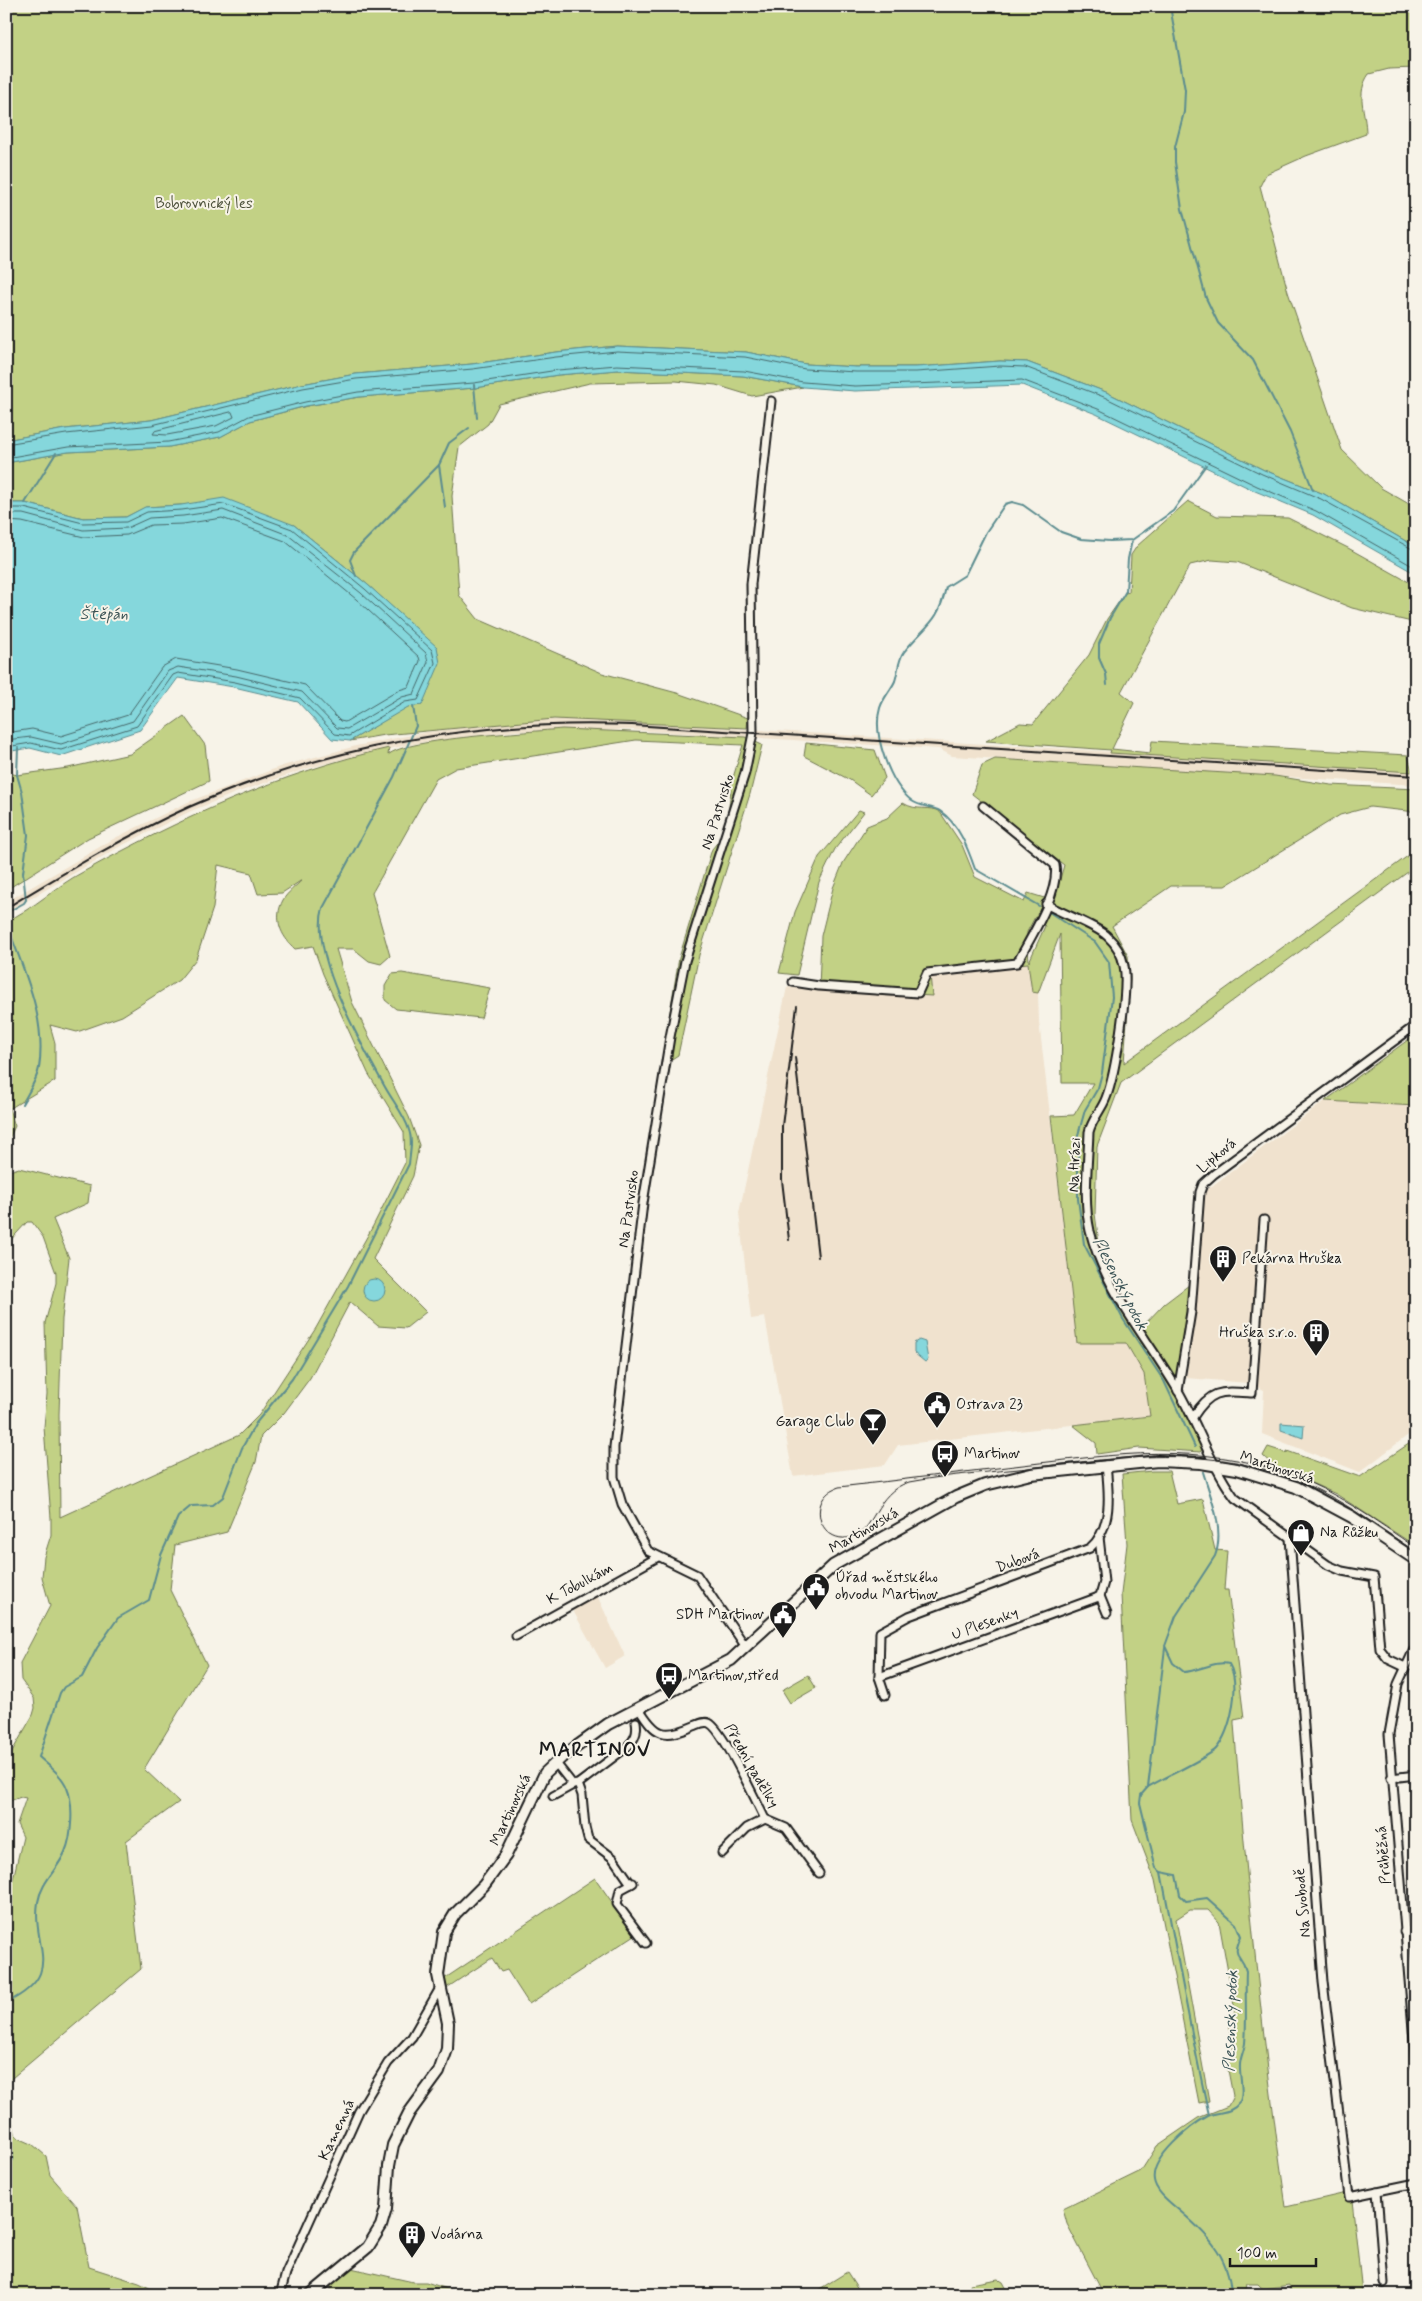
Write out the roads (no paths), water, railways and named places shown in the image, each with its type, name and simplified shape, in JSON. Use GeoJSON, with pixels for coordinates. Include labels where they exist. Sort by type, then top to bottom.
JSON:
{"type":"FeatureCollection","features":[{"type":"Feature","properties":{"kind":"street","name":"Na Pastvisko"},"geometry":{"type":"LineString","coordinates":[[746,1647],[697,1575],[648,1551],[638,1536],[622,1504],[614,1476],[614,1447],[643,1203],[685,961],[745,772],[753,733],[751,584],[771,401]]}},
{"type":"Feature","properties":{"kind":"street"},"geometry":{"type":"LineString","coordinates":[[793,982],[819,986],[918,993],[927,973],[1017,963],[1046,904],[1056,874],[1055,865],[983,806]]}},
{"type":"Feature","properties":{"kind":"street","name":"Na Hrázi"},"geometry":{"type":"LineString","coordinates":[[1046,904],[1106,934],[1114,943],[1124,967],[1122,1005],[1112,1078],[1105,1100],[1092,1120],[1089,1132],[1087,1182],[1090,1231],[1100,1259],[1115,1289],[1193,1417],[1216,1465]]}},
{"type":"Feature","properties":{"kind":"street","name":"Lipková"},"geometry":{"type":"LineString","coordinates":[[1178,1391],[1191,1312],[1198,1212],[1200,1192],[1203,1184],[1311,1100],[1416,1025]]}},
{"type":"Feature","properties":{"kind":"street"},"geometry":{"type":"LineString","coordinates":[[1193,1417],[1210,1395],[1225,1392],[1252,1393],[1264,1220]]}},
{"type":"Feature","properties":{"kind":"street","name":"Martinovská"},"geometry":{"type":"LineString","coordinates":[[310,2295],[368,2247],[381,2226],[386,2209],[389,2166],[393,2145],[409,2113],[439,2072],[446,2055],[448,2029],[438,1972],[441,1946],[447,1926],[454,1914],[484,1886],[506,1855],[519,1832],[541,1780],[555,1762],[602,1728],[722,1666],[746,1647],[834,1565],[956,1497],[985,1485],[1018,1476],[1106,1465],[1171,1461],[1216,1465],[1261,1475],[1307,1492],[1352,1517],[1416,1560]]}},
{"type":"Feature","properties":{"kind":"street"},"geometry":{"type":"LineString","coordinates":[[1106,1465],[1108,1512],[1099,1537],[1104,1582],[1100,1596],[1107,1614]]}},
{"type":"Feature","properties":{"kind":"street"},"geometry":{"type":"LineString","coordinates":[[1216,1465],[1235,1498],[1328,1565],[1342,1571],[1374,1577],[1380,1649],[1388,1659],[1404,1667]]}},
{"type":"Feature","properties":{"kind":"street","name":"Dubová"},"geometry":{"type":"LineString","coordinates":[[879,1677],[880,1632],[901,1619],[1084,1551],[1093,1546],[1099,1537]]}},
{"type":"Feature","properties":{"kind":"street","name":"Na Svobodě"},"geometry":{"type":"LineString","coordinates":[[1290,1538],[1323,1982],[1349,2197],[1416,2183]]}},
{"type":"Feature","properties":{"kind":"street","name":"K Tobulkám"},"geometry":{"type":"LineString","coordinates":[[516,1636],[658,1557]]}},
{"type":"Feature","properties":{"kind":"street","name":"U Plesenky"},"geometry":{"type":"LineString","coordinates":[[879,1677],[1100,1596]]}},
{"type":"Feature","properties":{"kind":"street","name":"Průběžná"},"geometry":{"type":"LineString","coordinates":[[1416,1646],[1404,1667],[1390,1716],[1391,1778],[1416,2066]]}},
{"type":"Feature","properties":{"kind":"street"},"geometry":{"type":"LineString","coordinates":[[879,1677],[885,1694]]}},
{"type":"Feature","properties":{"kind":"street"},"geometry":{"type":"LineString","coordinates":[[634,1710],[645,1718]]}},
{"type":"Feature","properties":{"kind":"street"},"geometry":{"type":"LineString","coordinates":[[553,1796],[576,1785],[634,1740],[637,1730],[634,1710]]}},
{"type":"Feature","properties":{"kind":"street"},"geometry":{"type":"LineString","coordinates":[[636,1722],[645,1718]]}},
{"type":"Feature","properties":{"kind":"street","name":"Přední padělky"},"geometry":{"type":"LineString","coordinates":[[645,1718],[658,1732],[666,1735],[701,1723],[709,1723],[714,1726],[729,1749],[765,1819],[786,1828],[819,1873]]}},
{"type":"Feature","properties":{"kind":"street"},"geometry":{"type":"LineString","coordinates":[[555,1762],[576,1785],[583,1800],[584,1827],[588,1839],[612,1858],[632,1884],[620,1890],[617,1895],[619,1909],[646,1943]]}},
{"type":"Feature","properties":{"kind":"street"},"geometry":{"type":"LineString","coordinates":[[1391,1778],[1416,1775]]}},
{"type":"Feature","properties":{"kind":"street"},"geometry":{"type":"LineString","coordinates":[[722,1853],[747,1828],[765,1819]]}},
{"type":"Feature","properties":{"kind":"street"},"geometry":{"type":"LineString","coordinates":[[1404,1932],[1416,1929]]}},
{"type":"Feature","properties":{"kind":"street","name":"Kamenná"},"geometry":{"type":"LineString","coordinates":[[280,2295],[286,2273],[359,2111],[388,2063],[412,2038],[440,1988]]}},
{"type":"Feature","properties":{"kind":"street"},"geometry":{"type":"LineString","coordinates":[[1377,2191],[1384,2283]]}},
{"type":"Feature","properties":{"kind":"water"},"geometry":{"type":"Polygon","coordinates":[[[617,346],[746,352],[806,364],[856,367],[916,367],[1000,361],[1027,362],[1106,392],[1264,470],[1324,494],[1416,547],[1416,574],[1313,515],[1255,491],[1096,414],[1022,385],[855,391],[803,387],[743,376],[618,370],[558,375],[475,388],[359,397],[306,406],[250,421],[220,437],[169,447],[68,452],[6,463],[6,440],[65,429],[151,420],[302,384],[356,374],[472,364],[556,352],[617,346]]]}},
{"type":"Feature","properties":{"kind":"water","name":"Štěpán"},"geometry":{"type":"Polygon","coordinates":[[[224,498],[294,525],[368,585],[437,647],[440,663],[422,705],[408,707],[350,741],[332,739],[298,702],[234,687],[178,678],[140,730],[61,756],[30,748],[6,752],[6,503],[25,503],[83,518],[126,517],[145,507],[181,505],[224,498]]]}},
{"type":"Feature","properties":{"kind":"water"},"geometry":{"type":"Polygon","coordinates":[[[374,1279],[384,1286],[385,1290],[378,1300],[374,1301],[364,1294],[363,1290],[370,1280],[374,1279]]]}},
{"type":"Feature","properties":{"kind":"water"},"geometry":{"type":"Polygon","coordinates":[[[919,1340],[925,1342],[928,1360],[925,1362],[914,1353],[914,1343],[919,1340]]]}},
{"type":"Feature","properties":{"kind":"water"},"geometry":{"type":"Polygon","coordinates":[[[1281,1423],[1304,1425],[1303,1438],[1281,1430],[1281,1423]]]}},
{"type":"Feature","properties":{"kind":"waterway"},"geometry":{"type":"LineString","coordinates":[[1170,6],[1185,90],[1184,112],[1175,147],[1175,162],[1182,209],[1206,298],[1218,323],[1253,360],[1290,432],[1313,490]]}},
{"type":"Feature","properties":{"kind":"waterway"},"geometry":{"type":"LineString","coordinates":[[474,385],[477,418]]}},
{"type":"Feature","properties":{"kind":"waterway"},"geometry":{"type":"LineString","coordinates":[[356,576],[350,560],[354,552],[439,465],[449,443],[469,428]]}},
{"type":"Feature","properties":{"kind":"waterway"},"geometry":{"type":"LineString","coordinates":[[25,503],[56,453]]}},
{"type":"Feature","properties":{"kind":"waterway"},"geometry":{"type":"LineString","coordinates":[[439,465],[445,507]]}},
{"type":"Feature","properties":{"kind":"waterway","name":"Plesenský potok"},"geometry":{"type":"LineString","coordinates":[[1039,906],[975,869],[962,837],[947,816],[937,809],[915,803],[904,793],[890,771],[881,745],[878,719],[881,704],[895,681],[902,655],[935,617],[943,600],[946,587],[965,575],[986,532],[1005,504],[1012,502],[1023,505],[1061,532],[1081,539],[1132,540],[1173,511],[1206,465]]}},
{"type":"Feature","properties":{"kind":"waterway"},"geometry":{"type":"LineString","coordinates":[[1107,685],[1106,674],[1099,658],[1099,644],[1110,618],[1126,591],[1128,559],[1132,540]]}},
{"type":"Feature","properties":{"kind":"waterway"},"geometry":{"type":"LineString","coordinates":[[6,2003],[25,1992],[36,1981],[41,1970],[42,1959],[37,1918],[38,1902],[42,1888],[65,1852],[69,1837],[71,1802],[67,1788],[59,1775],[39,1757],[60,1693],[64,1687],[82,1677],[97,1648],[118,1618],[149,1600],[161,1555],[178,1517],[191,1506],[213,1505],[223,1497],[242,1448],[256,1423],[292,1379],[348,1286],[409,1164],[411,1138],[407,1125],[364,1048],[340,999],[330,974],[321,927],[323,908],[394,777],[416,726],[413,706]]}},
{"type":"Feature","properties":{"kind":"waterway"},"geometry":{"type":"LineString","coordinates":[[6,913],[26,900],[23,873],[28,835],[22,792],[17,775],[18,748]]}},
{"type":"Feature","properties":{"kind":"waterway","name":"Plesenský potok"},"geometry":{"type":"LineString","coordinates":[[1049,912],[1095,942],[1109,962],[1112,997],[1102,1073],[1098,1088],[1085,1110],[1078,1135],[1078,1199],[1084,1244],[1123,1319],[1164,1381],[1195,1447]]}},
{"type":"Feature","properties":{"kind":"waterway"},"geometry":{"type":"LineString","coordinates":[[6,922],[32,994],[40,1030],[41,1049],[38,1073],[22,1104]]}},
{"type":"Feature","properties":{"kind":"waterway","name":"Plesenský potok"},"geometry":{"type":"LineString","coordinates":[[1203,1472],[1216,1514],[1218,1546],[1215,1556],[1176,1616],[1165,1646],[1173,1663],[1184,1672],[1219,1663],[1229,1664],[1233,1673],[1234,1683],[1233,1707],[1226,1731],[1216,1749],[1148,1787],[1141,1795],[1140,1803],[1156,1868],[1161,1872],[1176,1875],[1180,1895],[1186,1901],[1207,1898],[1236,1924],[1241,1936],[1237,1952],[1246,1971],[1245,2043],[1240,2065],[1241,2099],[1236,2107],[1229,2111],[1212,2114],[1182,2134],[1165,2152],[1154,2171],[1155,2184],[1162,2194],[1205,2234],[1220,2255],[1226,2267],[1231,2295]]}},
{"type":"Feature","properties":{"kind":"waterway"},"geometry":{"type":"LineString","coordinates":[[1148,1787],[1165,1648]]}},
{"type":"Feature","properties":{"kind":"waterway"},"geometry":{"type":"LineString","coordinates":[[1161,1872],[1209,2115]]}},
{"type":"Feature","properties":{"kind":"waterway"},"geometry":{"type":"LineString","coordinates":[[6,2129],[13,2160]]}},
{"type":"Feature","properties":{"kind":"tram line"},"geometry":{"type":"LineString","coordinates":[[1416,1548],[1354,1507],[1306,1481],[1255,1464],[1189,1454],[1157,1453],[1091,1457],[839,1487],[828,1493],[822,1501],[819,1510],[820,1520],[824,1528],[831,1535],[841,1538],[852,1537],[860,1534],[866,1528],[882,1503],[897,1487],[909,1482],[1110,1459],[1181,1457],[1216,1460],[1250,1466],[1285,1476],[1320,1491],[1345,1505],[1416,1552]]}},
{"type":"Feature","properties":{"kind":"railway"},"geometry":{"type":"LineString","coordinates":[[6,908],[142,830],[189,807],[242,785],[295,767],[350,752],[406,740],[462,732],[575,724],[632,725],[1416,776]]}},
{"type":"Feature","properties":{"kind":"railway"},"geometry":{"type":"LineString","coordinates":[[789,1240],[782,1180],[782,1126],[797,1006]]}},
{"type":"Feature","properties":{"kind":"railway"},"geometry":{"type":"LineString","coordinates":[[795,1057],[818,1257]]}},
{"type":"Feature","properties":{"kind":"place","name":"Pekárna Hruška"},"geometry":{"type":"Point","coordinates":[1223,1283]}},
{"type":"Feature","properties":{"kind":"place","name":"Hruška s.r.o."},"geometry":{"type":"Point","coordinates":[1316,1357]}},
{"type":"Feature","properties":{"kind":"place","name":"Ostrava 23"},"geometry":{"type":"Point","coordinates":[937,1429]}},
{"type":"Feature","properties":{"kind":"place","name":"Garage Club"},"geometry":{"type":"Point","coordinates":[873,1446]}},
{"type":"Feature","properties":{"kind":"place","name":"Martinov"},"geometry":{"type":"Point","coordinates":[945,1478]}},
{"type":"Feature","properties":{"kind":"place","name":"Na Růžku"},"geometry":{"type":"Point","coordinates":[1301,1557]}},
{"type":"Feature","properties":{"kind":"place","name":"Úřad městského obvodu Martinov"},"geometry":{"type":"Point","coordinates":[816,1611]}},
{"type":"Feature","properties":{"kind":"place","name":"SDH Martinov"},"geometry":{"type":"Point","coordinates":[783,1639]}},
{"type":"Feature","properties":{"kind":"place","name":"Martinov,střed"},"geometry":{"type":"Point","coordinates":[669,1700]}},
{"type":"Feature","properties":{"kind":"place","name":"Vodárna"},"geometry":{"type":"Point","coordinates":[412,2259]}},
{"type":"Feature","properties":{"kind":"district","name":"MARTINOV"},"geometry":{"type":"Point","coordinates":[595,1750]}},
{"type":"Feature","properties":{"kind":"park label","name":"Bobrovnický les"},"geometry":{"type":"Point","coordinates":[204,204]}}]}
